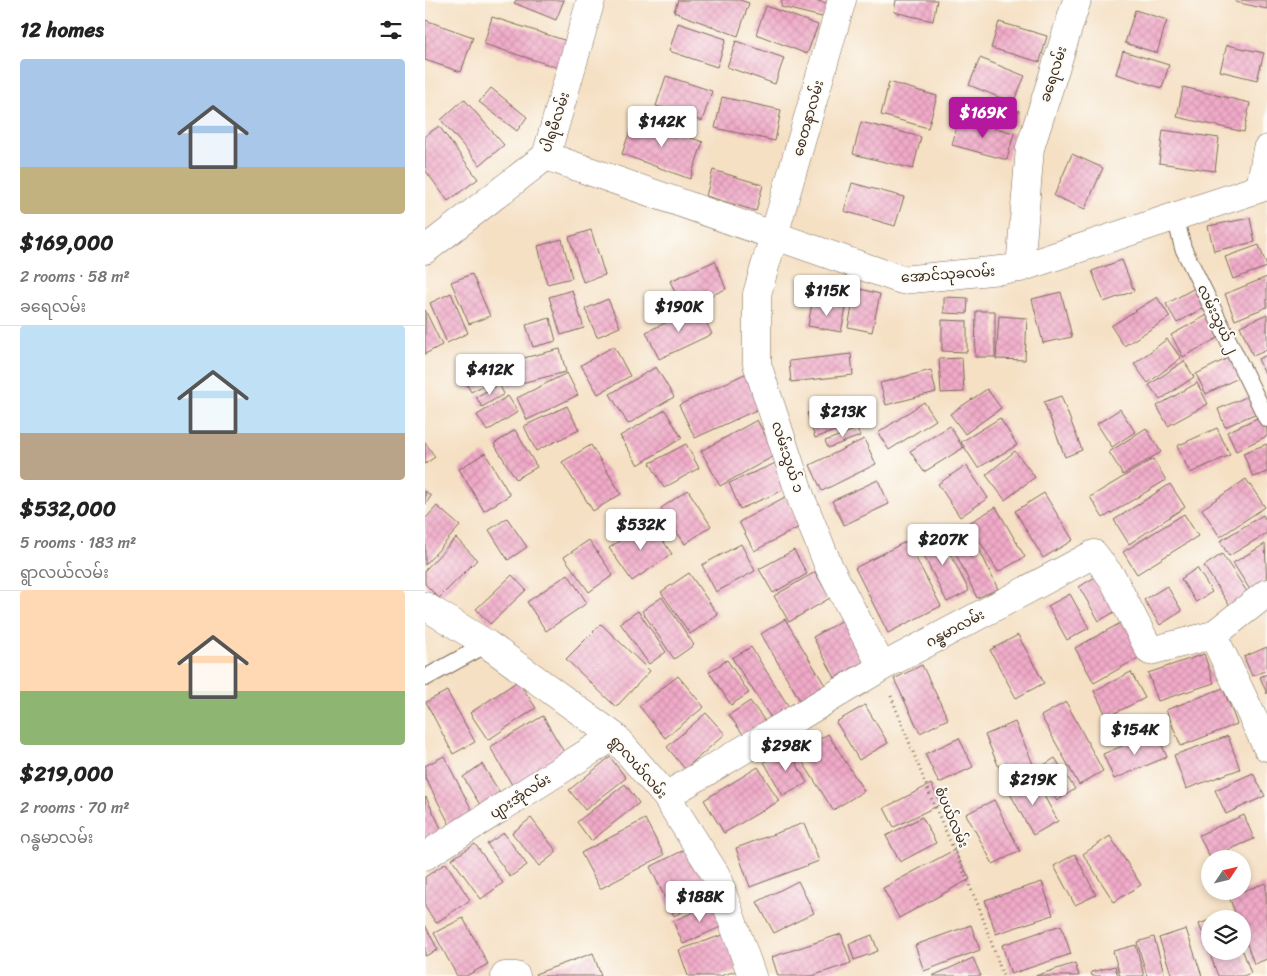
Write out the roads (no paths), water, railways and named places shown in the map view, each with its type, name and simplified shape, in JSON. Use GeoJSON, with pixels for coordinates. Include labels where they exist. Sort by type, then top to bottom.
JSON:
{"type":"FeatureCollection","features":[{"type":"Feature","properties":{"kind":"street","name":"ပါရမီလမ်း"},"geometry":{"type":"LineString","coordinates":[[425,250],[546,156],[591,0]]}},
{"type":"Feature","properties":{"kind":"street","name":"စေတနာလမ်း"},"geometry":{"type":"LineString","coordinates":[[775,235],[842,0]]}},
{"type":"Feature","properties":{"kind":"street","name":"ခရေလမ်း"},"geometry":{"type":"LineString","coordinates":[[1019,268],[1030,148],[1077,0]]}},
{"type":"Feature","properties":{"kind":"street"},"geometry":{"type":"LineString","coordinates":[[1263,187],[1267,149]]}},
{"type":"Feature","properties":{"kind":"street","name":"အောင်သုခလမ်း"},"geometry":{"type":"LineString","coordinates":[[546,156],[901,280],[1019,268],[1263,187]]}},
{"type":"Feature","properties":{"kind":"street","name":"လမ်းသွယ် ၁"},"geometry":{"type":"LineString","coordinates":[[775,235],[757,294],[757,364],[801,498],[829,567],[882,667]]}},
{"type":"Feature","properties":{"kind":"street","name":"ဂန္ဓမာလမ်း"},"geometry":{"type":"LineString","coordinates":[[666,796],[882,667],[1094,554],[1113,579],[1150,652],[1213,635],[1267,592]]}},
{"type":"Feature","properties":{"kind":"street","name":"ရွာလယ်လမ်း"},"geometry":{"type":"LineString","coordinates":[[425,606],[487,644],[614,736],[666,796],[716,875],[752,976]]}},
{"type":"Feature","properties":{"kind":"street"},"geometry":{"type":"LineString","coordinates":[[1213,635],[1267,747]]}},
{"type":"Feature","properties":{"kind":"street","name":"ပျားအုံလမ်း"},"geometry":{"type":"LineString","coordinates":[[425,856],[614,736]]}},
{"type":"Feature","properties":{"kind":"street"},"geometry":{"type":"LineString","coordinates":[[505,976],[517,976]]}},
{"type":"Feature","properties":{"kind":"lane","name":"လမ်းသွယ် ၂"},"geometry":{"type":"LineString","coordinates":[[1175,216],[1183,248],[1267,419]]}},
{"type":"Feature","properties":{"kind":"lane"},"geometry":{"type":"LineString","coordinates":[[425,678],[487,644]]}}]}
